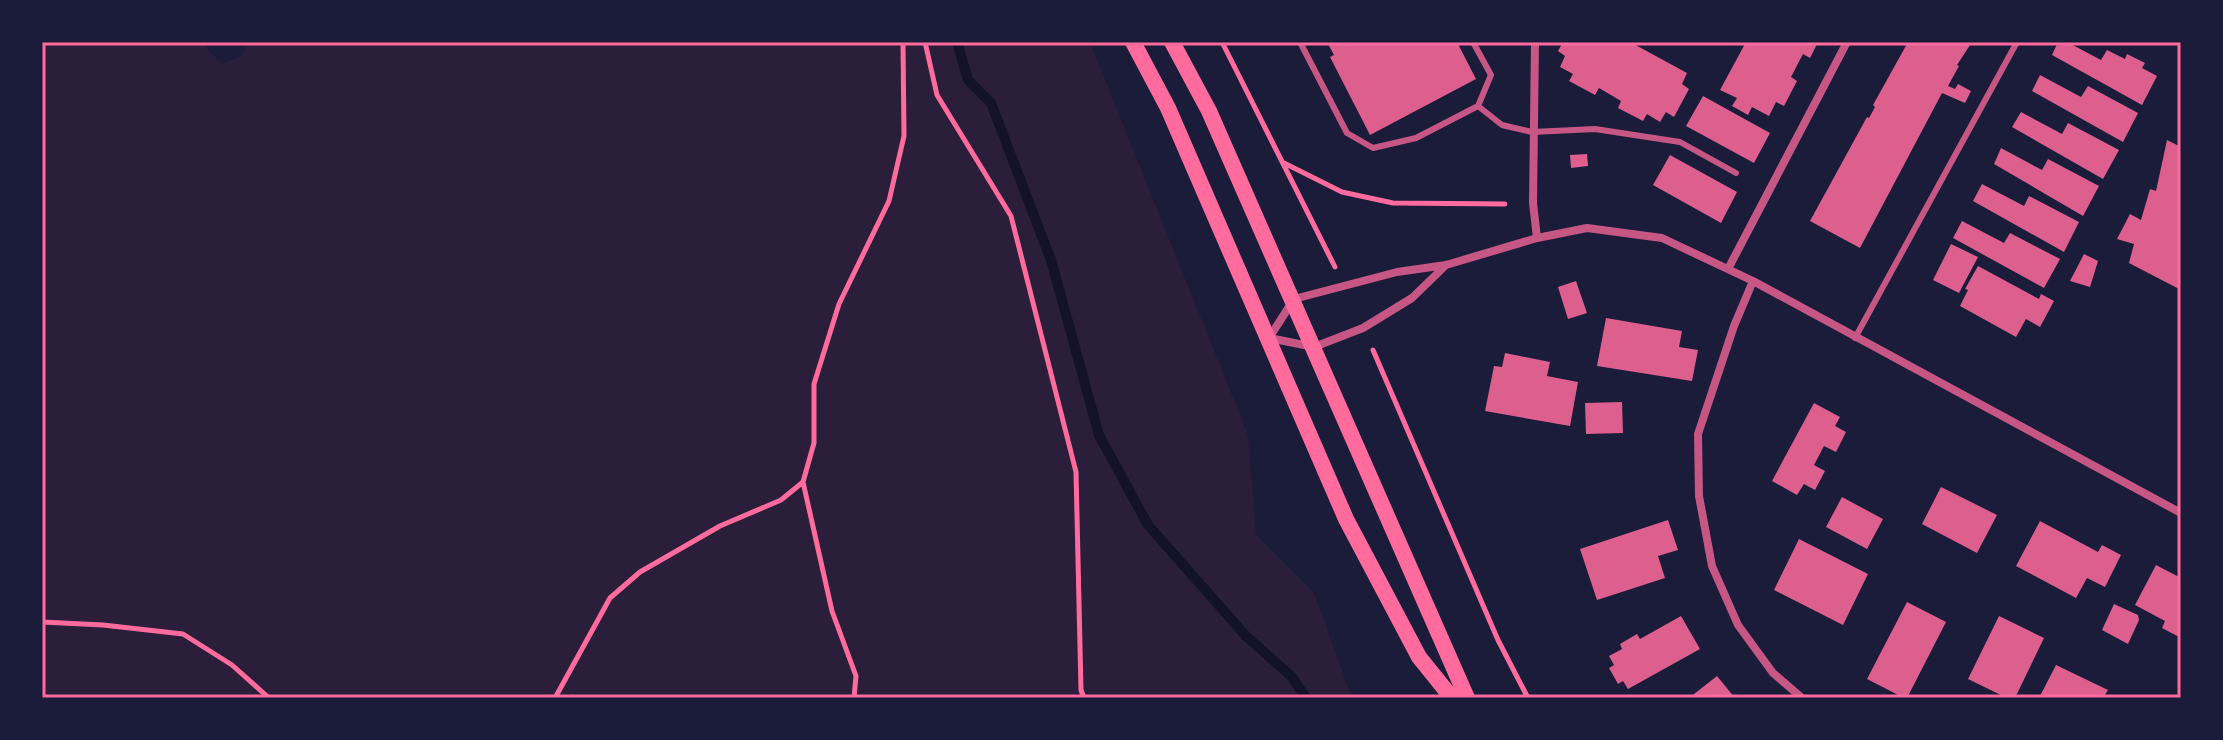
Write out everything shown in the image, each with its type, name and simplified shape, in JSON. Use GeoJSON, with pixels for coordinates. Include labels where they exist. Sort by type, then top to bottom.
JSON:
{"type":"FeatureCollection","features":[{"type":"Feature","properties":{"kind":"main road"},"geometry":{"type":"LineString","coordinates":[[1133,42],[1168,108],[1346,519],[1419,657],[1452,698]]}},
{"type":"Feature","properties":{"kind":"main road"},"geometry":{"type":"LineString","coordinates":[[1172,42],[1209,111],[1294,299],[1467,698]]}},
{"type":"Feature","properties":{"kind":"street"},"geometry":{"type":"LineString","coordinates":[[1535,42],[1532,132],[1537,238]]}},
{"type":"Feature","properties":{"kind":"street"},"geometry":{"type":"LineString","coordinates":[[1728,269],[1847,42]]}},
{"type":"Feature","properties":{"kind":"street"},"geometry":{"type":"LineString","coordinates":[[1446,265],[1412,298],[1363,328],[1314,347],[1269,338],[1294,299],[1397,272],[1446,265],[1537,238],[1587,228],[1662,238],[1753,281],[2181,513]]}},
{"type":"Feature","properties":{"kind":"street"},"geometry":{"type":"LineString","coordinates":[[1753,281],[1734,326],[1698,434],[1699,496],[1712,566],[1738,625],[1773,673],[1802,698]]}},
{"type":"Feature","properties":{"kind":"lane"},"geometry":{"type":"LineString","coordinates":[[1300,42],[1347,133],[1373,148],[1416,138],[1478,106],[1491,75],[1473,42]]}},
{"type":"Feature","properties":{"kind":"lane"},"geometry":{"type":"LineString","coordinates":[[1855,338],[2017,42]]}},
{"type":"Feature","properties":{"kind":"lane"},"geometry":{"type":"LineString","coordinates":[[1478,106],[1502,125],[1532,132],[1595,129],[1680,142],[1736,173]]}},
{"type":"Feature","properties":{"kind":"path"},"geometry":{"type":"LineString","coordinates":[[854,698],[856,676],[832,611],[803,482],[814,443],[814,384],[839,304],[889,201],[904,136],[903,42]]}},
{"type":"Feature","properties":{"kind":"path"},"geometry":{"type":"LineString","coordinates":[[925,42],[937,95],[1011,216],[1076,472],[1081,690],[1084,698]]}},
{"type":"Feature","properties":{"kind":"path"},"geometry":{"type":"LineString","coordinates":[[1222,42],[1339,276]]}},
{"type":"Feature","properties":{"kind":"path"},"geometry":{"type":"LineString","coordinates":[[1284,162],[1342,192],[1393,203],[1505,204]]}},
{"type":"Feature","properties":{"kind":"path"},"geometry":{"type":"LineString","coordinates":[[1373,350],[1498,640],[1528,698]]}},
{"type":"Feature","properties":{"kind":"path"},"geometry":{"type":"LineString","coordinates":[[555,698],[610,598],[640,572],[720,526],[781,500],[803,482]]}},
{"type":"Feature","properties":{"kind":"path"},"geometry":{"type":"LineString","coordinates":[[42,622],[183,634],[232,665],[269,698]]}},
{"type":"Feature","properties":{"kind":"shaded area"},"geometry":{"type":"Polygon","coordinates":[[[42,42],[205,42],[209,52],[223,63],[242,56],[249,42],[1090,42],[1248,435],[1256,535],[1314,593],[1352,698],[42,698],[42,42]]]}},
{"type":"Feature","properties":{"kind":"building"},"geometry":{"type":"Polygon","coordinates":[[[1327,42],[1457,42],[1476,79],[1370,135],[1330,57],[1334,55],[1327,42]]]}},
{"type":"Feature","properties":{"kind":"building"},"geometry":{"type":"Polygon","coordinates":[[[1563,42],[1630,42],[1687,73],[1682,84],[1689,89],[1674,117],[1666,112],[1660,122],[1647,114],[1643,121],[1618,108],[1621,101],[1599,88],[1595,95],[1569,81],[1573,74],[1560,67],[1565,56],[1558,51],[1563,42]]]}},
{"type":"Feature","properties":{"kind":"building"},"geometry":{"type":"Polygon","coordinates":[[[1746,42],[1818,42],[1810,58],[1803,54],[1791,77],[1797,81],[1784,106],[1776,102],[1769,116],[1752,107],[1748,115],[1732,106],[1737,98],[1720,90],[1746,42]]]}},
{"type":"Feature","properties":{"kind":"building"},"geometry":{"type":"Polygon","coordinates":[[[1908,42],[1972,42],[1948,86],[1955,89],[1958,84],[1971,91],[1965,103],[1942,93],[1860,248],[1810,221],[1908,42]]]}},
{"type":"Feature","properties":{"kind":"building"},"geometry":{"type":"Polygon","coordinates":[[[2058,42],[2067,42],[2101,60],[2107,50],[2125,59],[2127,54],[2145,63],[2142,68],[2157,76],[2142,105],[2052,55],[2058,42]]]}},
{"type":"Feature","properties":{"kind":"building"},"geometry":{"type":"Polygon","coordinates":[[[2040,75],[2081,97],[2088,86],[2138,113],[2123,142],[2032,91],[2040,75]]]}},
{"type":"Feature","properties":{"kind":"building"},"geometry":{"type":"Polygon","coordinates":[[[1703,96],[1770,133],[1754,163],[1686,126],[1703,96]]]}},
{"type":"Feature","properties":{"kind":"building"},"geometry":{"type":"Polygon","coordinates":[[[2021,112],[2062,134],[2068,123],[2119,150],[2103,179],[2012,127],[2021,112]]]}},
{"type":"Feature","properties":{"kind":"building"},"geometry":{"type":"Polygon","coordinates":[[[2167,140],[2181,147],[2181,290],[2129,263],[2134,244],[2117,239],[2130,214],[2141,220],[2150,189],[2156,191],[2167,140]]]}},
{"type":"Feature","properties":{"kind":"building"},"geometry":{"type":"Polygon","coordinates":[[[2001,148],[2042,170],[2048,159],[2099,186],[2083,216],[1994,164],[2001,148]]]}},
{"type":"Feature","properties":{"kind":"building"},"geometry":{"type":"Polygon","coordinates":[[[1587,154],[1588,166],[1571,168],[1570,155],[1587,154]]]}},
{"type":"Feature","properties":{"kind":"building"},"geometry":{"type":"Polygon","coordinates":[[[1670,155],[1737,192],[1721,223],[1653,185],[1670,155]]]}},
{"type":"Feature","properties":{"kind":"building"},"geometry":{"type":"Polygon","coordinates":[[[1982,184],[2024,206],[2029,196],[2079,222],[2064,252],[1973,201],[1982,184]]]}},
{"type":"Feature","properties":{"kind":"building"},"geometry":{"type":"Polygon","coordinates":[[[1962,221],[2004,243],[2010,233],[2060,259],[2044,288],[1953,238],[1962,221]]]}},
{"type":"Feature","properties":{"kind":"building"},"geometry":{"type":"Polygon","coordinates":[[[1951,244],[1978,257],[1959,293],[1933,280],[1951,244]]]}},
{"type":"Feature","properties":{"kind":"building"},"geometry":{"type":"Polygon","coordinates":[[[2084,254],[2098,261],[2090,287],[2070,281],[2084,254]]]}},
{"type":"Feature","properties":{"kind":"building"},"geometry":{"type":"Polygon","coordinates":[[[1978,266],[2039,299],[2041,294],[2054,301],[2040,327],[2026,319],[2016,337],[1960,306],[1968,290],[1965,289],[1978,266]]]}},
{"type":"Feature","properties":{"kind":"building"},"geometry":{"type":"Polygon","coordinates":[[[1576,281],[1587,313],[1568,319],[1558,287],[1576,281]]]}},
{"type":"Feature","properties":{"kind":"building"},"geometry":{"type":"Polygon","coordinates":[[[1606,318],[1682,331],[1679,347],[1698,350],[1692,381],[1597,366],[1606,318]]]}},
{"type":"Feature","properties":{"kind":"building"},"geometry":{"type":"Polygon","coordinates":[[[1505,353],[1550,362],[1547,376],[1578,382],[1570,426],[1485,411],[1494,366],[1502,367],[1505,353]]]}},
{"type":"Feature","properties":{"kind":"building"},"geometry":{"type":"Polygon","coordinates":[[[1622,402],[1623,433],[1586,434],[1585,403],[1622,402]]]}},
{"type":"Feature","properties":{"kind":"building"},"geometry":{"type":"Polygon","coordinates":[[[1814,403],[1840,417],[1835,426],[1846,432],[1836,452],[1824,446],[1814,465],[1825,471],[1815,490],[1804,484],[1797,495],[1772,481],[1814,403]]]}},
{"type":"Feature","properties":{"kind":"building"},"geometry":{"type":"Polygon","coordinates":[[[1941,487],[1997,515],[1977,553],[1922,524],[1941,487]]]}},
{"type":"Feature","properties":{"kind":"building"},"geometry":{"type":"Polygon","coordinates":[[[1842,497],[1883,519],[1867,549],[1826,527],[1842,497]]]}},
{"type":"Feature","properties":{"kind":"building"},"geometry":{"type":"Polygon","coordinates":[[[1668,520],[1678,550],[1658,556],[1665,578],[1597,600],[1580,549],[1668,520]]]}},
{"type":"Feature","properties":{"kind":"building"},"geometry":{"type":"Polygon","coordinates":[[[2040,521],[2098,552],[2102,545],[2121,555],[2105,587],[2087,578],[2076,598],[2016,566],[2040,521]]]}},
{"type":"Feature","properties":{"kind":"building"},"geometry":{"type":"Polygon","coordinates":[[[1799,539],[1868,574],[1843,625],[1774,590],[1799,539]]]}},
{"type":"Feature","properties":{"kind":"building"},"geometry":{"type":"Polygon","coordinates":[[[2156,565],[2181,578],[2181,638],[2162,628],[2165,621],[2135,605],[2156,565]]]}},
{"type":"Feature","properties":{"kind":"building"},"geometry":{"type":"Polygon","coordinates":[[[1907,602],[1946,622],[1907,698],[1904,698],[1867,679],[1907,602]]]}},
{"type":"Feature","properties":{"kind":"building"},"geometry":{"type":"Polygon","coordinates":[[[2114,604],[2138,615],[2139,620],[2128,644],[2102,630],[2114,604]]]}},
{"type":"Feature","properties":{"kind":"building"},"geometry":{"type":"Polygon","coordinates":[[[1681,616],[1700,649],[1628,689],[1623,681],[1618,684],[1609,668],[1614,665],[1609,656],[1622,649],[1620,644],[1637,634],[1640,639],[1681,616]]]}},
{"type":"Feature","properties":{"kind":"building"},"geometry":{"type":"Polygon","coordinates":[[[1999,616],[2044,638],[2015,698],[2007,698],[1968,679],[1999,616]]]}},
{"type":"Feature","properties":{"kind":"building"},"geometry":{"type":"Polygon","coordinates":[[[2056,665],[2108,690],[2103,698],[2039,698],[2056,665]]]}},
{"type":"Feature","properties":{"kind":"building"},"geometry":{"type":"Polygon","coordinates":[[[1717,676],[1735,698],[1689,698],[1717,676]]]}},
{"type":"Feature","properties":{"kind":"waterway"},"geometry":{"type":"LineString","coordinates":[[957,42],[968,80],[991,103],[1051,260],[1099,435],[1148,525],[1246,636],[1292,677],[1306,698]]}}]}
